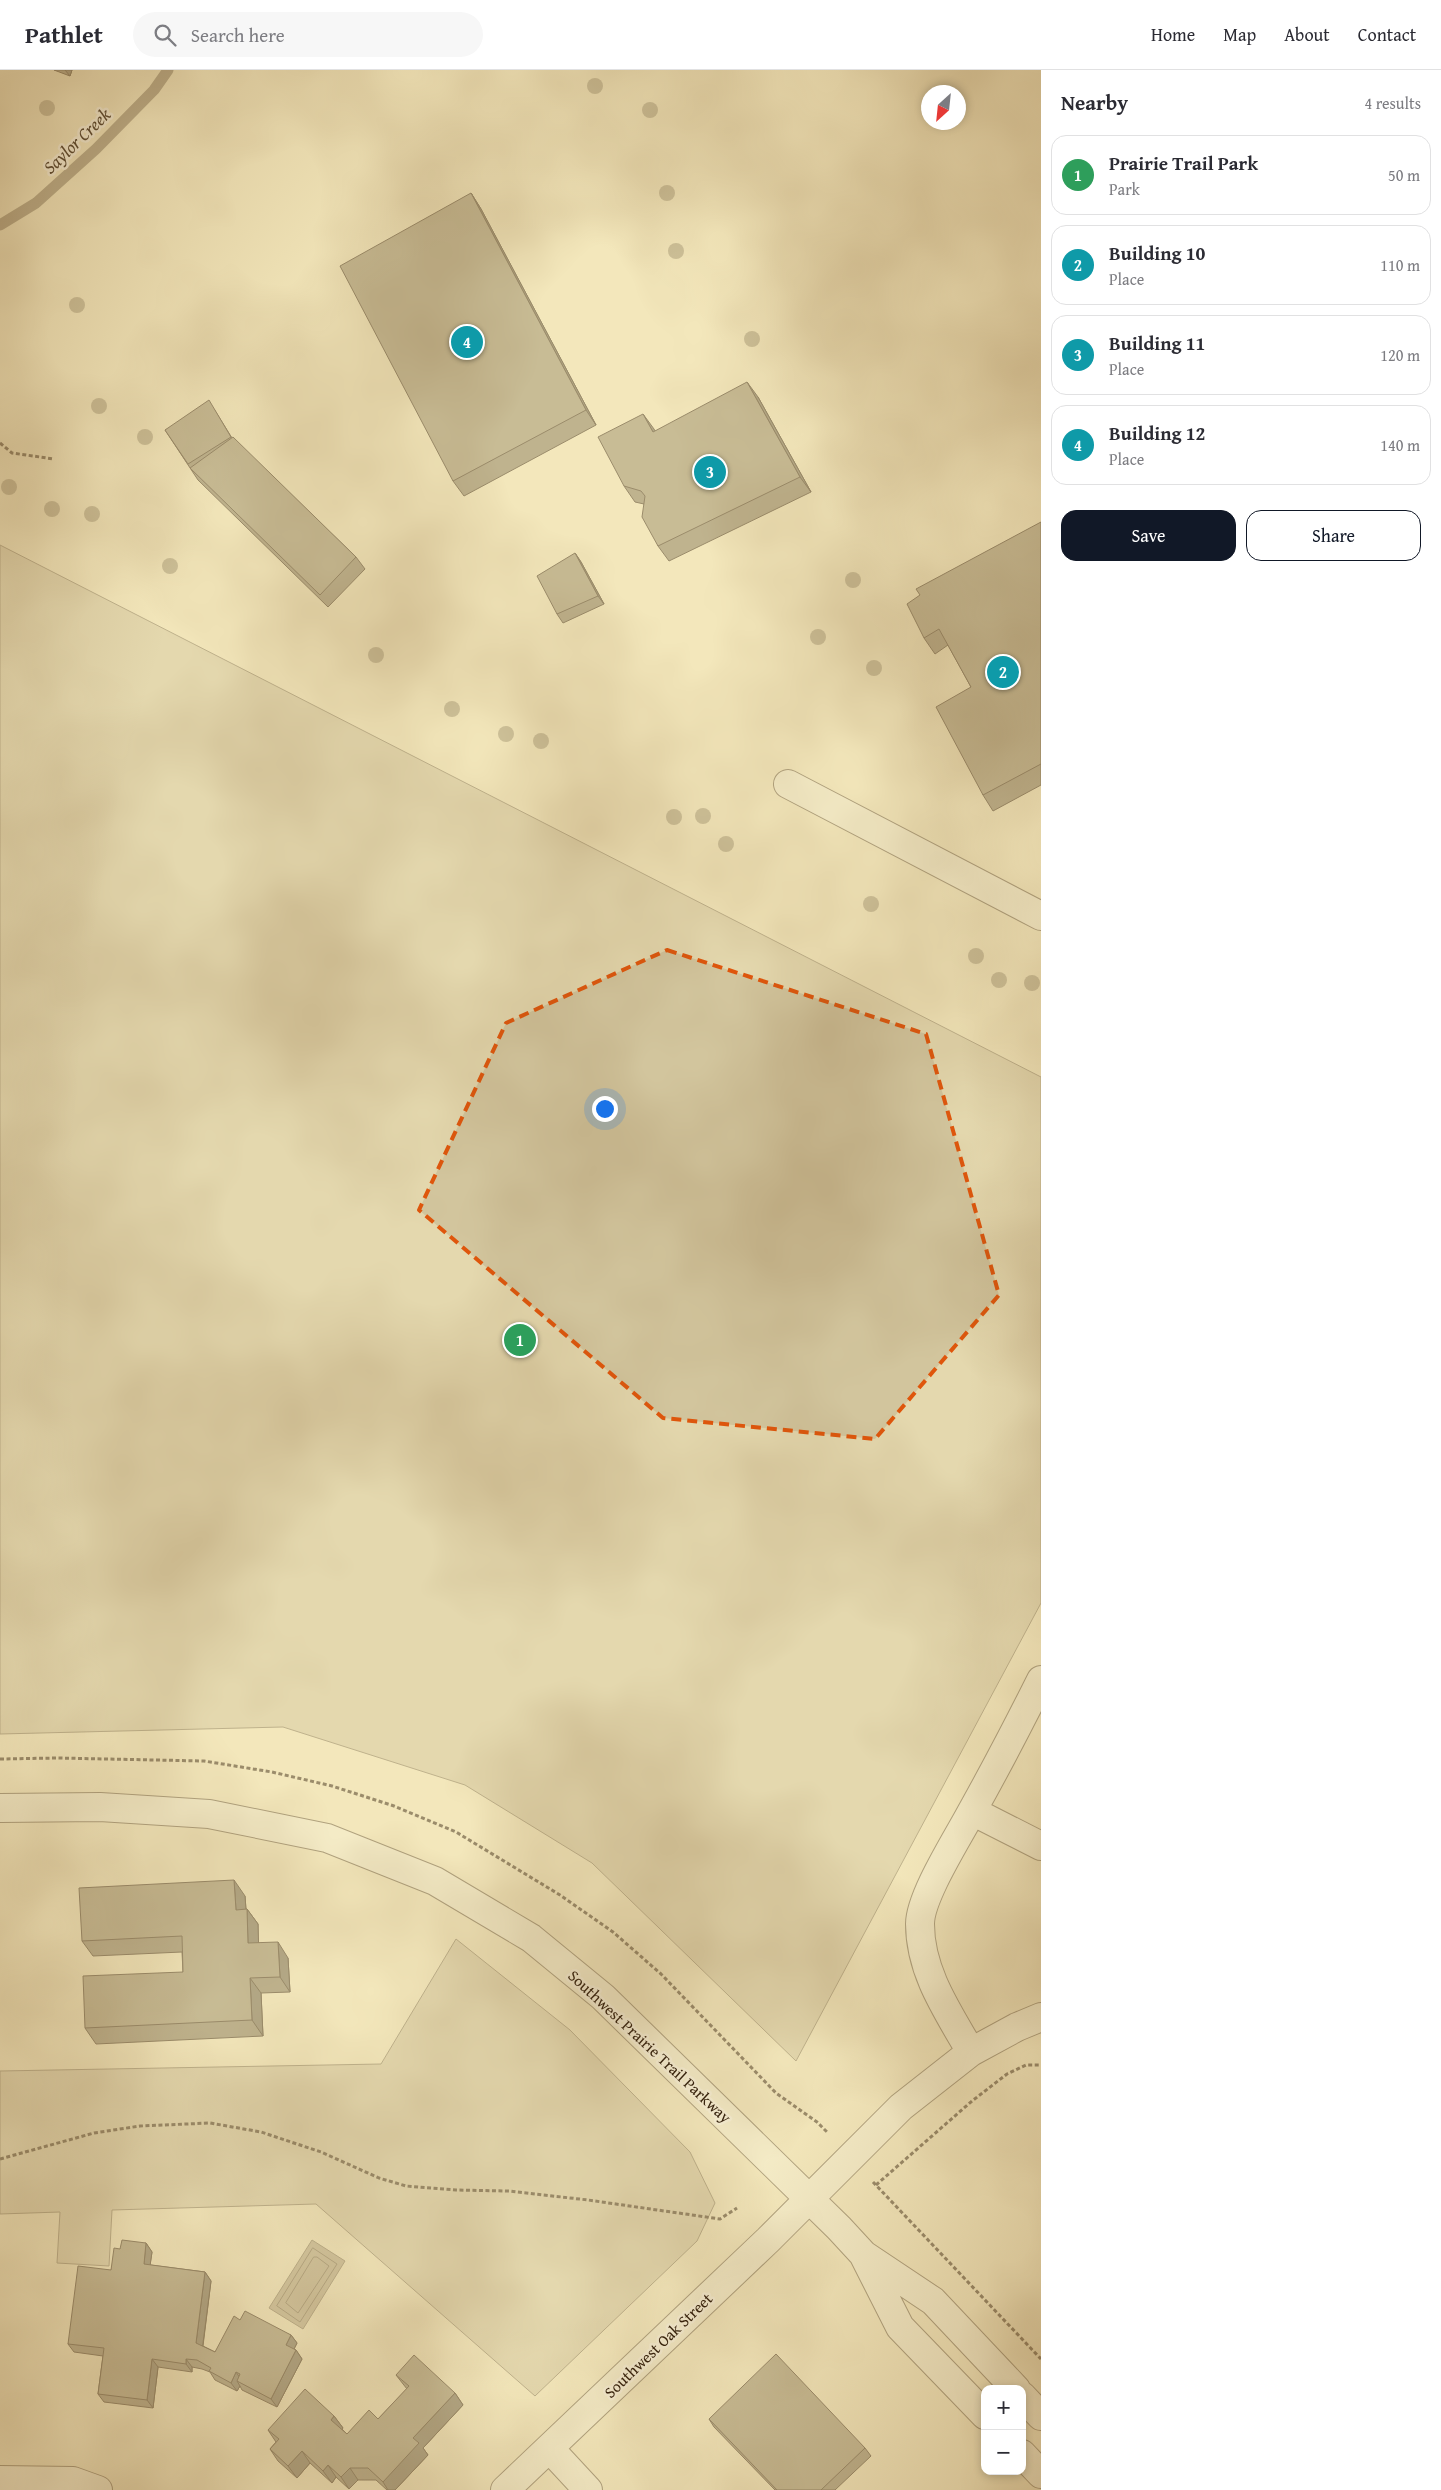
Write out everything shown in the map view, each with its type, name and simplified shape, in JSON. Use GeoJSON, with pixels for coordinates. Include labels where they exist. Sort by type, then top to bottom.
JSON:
{"type":"FeatureCollection","features":[{"type":"Feature","properties":{"kind":"street"},"geometry":{"type":"LineString","coordinates":[[788,784],[1041,916]]}},
{"type":"Feature","properties":{"kind":"street"},"geometry":{"type":"LineString","coordinates":[[971,2052],[942,2002],[930,1976],[923,1952],[920,1921],[928,1896],[972,1811],[1039,1691]]}},
{"type":"Feature","properties":{"kind":"street","name":"Southwest Prairie Trail Parkway"},"geometry":{"type":"LineString","coordinates":[[0,1808],[100,1807],[209,1814],[327,1838],[435,1882],[531,1938],[603,1997],[810,2199],[862,2254],[933,2300],[1012,2385]]}},
{"type":"Feature","properties":{"kind":"street"},"geometry":{"type":"LineString","coordinates":[[972,1811],[1041,1846]]}},
{"type":"Feature","properties":{"kind":"street","name":"Southwest Oak Street"},"geometry":{"type":"LineString","coordinates":[[505,2490],[810,2199],[901,2107],[971,2052],[1017,2026],[1041,2017]]}},
{"type":"Feature","properties":{"kind":"street","name":"Southwest Prairie Trail Parkway"},"geometry":{"type":"LineString","coordinates":[[862,2254],[900,2327],[981,2412]]}},
{"type":"Feature","properties":{"kind":"street"},"geometry":{"type":"LineString","coordinates":[[1026,2400],[1041,2416]]}},
{"type":"Feature","properties":{"kind":"street"},"geometry":{"type":"LineString","coordinates":[[550,2449],[588,2490]]}},
{"type":"Feature","properties":{"kind":"street"},"geometry":{"type":"LineString","coordinates":[[1026,2458],[1041,2474]]}},
{"type":"Feature","properties":{"kind":"street"},"geometry":{"type":"LineString","coordinates":[[0,2480],[73,2481],[98,2490]]}},
{"type":"Feature","properties":{"kind":"path"},"geometry":{"type":"LineString","coordinates":[[0,443],[12,453],[54,460]]}},
{"type":"Feature","properties":{"kind":"path"},"geometry":{"type":"LineString","coordinates":[[876,2185],[972,2101],[1007,2074],[1026,2065],[1041,2065]]}},
{"type":"Feature","properties":{"kind":"path"},"geometry":{"type":"LineString","coordinates":[[0,2159],[94,2133],[140,2126],[210,2123],[261,2132],[322,2152],[379,2178],[406,2186],[456,2190],[509,2191],[720,2219],[737,2208]]}},
{"type":"Feature","properties":{"kind":"highlighted area"},"geometry":{"type":"Polygon","coordinates":[[[667,950],[926,1034],[999,1295],[875,1439],[663,1418],[419,1210],[506,1023],[667,950]]]}},
{"type":"Feature","properties":{"kind":"shaded area"},"geometry":{"type":"Polygon","coordinates":[[[0,545],[1041,1077],[1041,1603],[796,2061],[592,1863],[465,1785],[283,1727],[0,1734],[0,545]]]}},
{"type":"Feature","properties":{"kind":"shaded area"},"geometry":{"type":"Polygon","coordinates":[[[456,1939],[570,2030],[690,2152],[715,2203],[697,2241],[535,2396],[316,2204],[112,2210],[109,2266],[57,2263],[60,2212],[0,2214],[0,2071],[381,2064],[456,1939]]]}},
{"type":"Feature","properties":{"kind":"water"},"geometry":{"type":"Polygon","coordinates":[[[312,2240],[345,2261],[303,2329],[269,2308],[312,2240]]]}},
{"type":"Feature","properties":{"kind":"building"},"geometry":{"type":"Polygon","coordinates":[[[471,193],[586,410],[453,481],[340,266],[471,193]]]}},
{"type":"Feature","properties":{"kind":"building"},"geometry":{"type":"Polygon","coordinates":[[[747,382],[800,477],[658,546],[642,517],[645,496],[641,491],[624,486],[598,437],[643,414],[653,432],[747,382]]]}},
{"type":"Feature","properties":{"kind":"building"},"geometry":{"type":"Polygon","coordinates":[[[209,400],[231,437],[188,464],[165,430],[209,400]]]}},
{"type":"Feature","properties":{"kind":"building"},"geometry":{"type":"Polygon","coordinates":[[[233,437],[356,557],[320,595],[190,468],[233,437]]]}},
{"type":"Feature","properties":{"kind":"building"},"geometry":{"type":"Polygon","coordinates":[[[1041,522],[1041,764],[983,795],[936,707],[971,687],[939,629],[924,638],[907,604],[920,595],[916,589],[1041,522]]]}},
{"type":"Feature","properties":{"kind":"building"},"geometry":{"type":"Polygon","coordinates":[[[575,553],[598,596],[557,614],[537,576],[575,553]]]}},
{"type":"Feature","properties":{"kind":"building"},"geometry":{"type":"Polygon","coordinates":[[[234,1880],[236,1910],[247,1909],[248,1943],[278,1942],[280,1977],[250,1978],[252,2020],[85,2028],[83,1976],[183,1972],[182,1936],[82,1941],[79,1888],[234,1880]]]}},
{"type":"Feature","properties":{"kind":"building"},"geometry":{"type":"Polygon","coordinates":[[[122,2240],[146,2243],[144,2264],[205,2272],[196,2343],[215,2352],[234,2316],[240,2320],[245,2311],[291,2335],[286,2345],[296,2350],[271,2399],[237,2381],[240,2374],[236,2372],[231,2383],[209,2371],[211,2368],[197,2360],[186,2359],[186,2364],[152,2359],[147,2400],[98,2394],[104,2348],[68,2344],[78,2266],[111,2270],[114,2248],[120,2249],[122,2240]]]}},
{"type":"Feature","properties":{"kind":"building"},"geometry":{"type":"Polygon","coordinates":[[[776,2354],[865,2448],[821,2490],[777,2490],[709,2419],[776,2354]]]}},
{"type":"Feature","properties":{"kind":"building"},"geometry":{"type":"Polygon","coordinates":[[[414,2355],[455,2393],[413,2438],[419,2443],[383,2482],[368,2468],[350,2468],[341,2477],[328,2465],[323,2471],[302,2451],[288,2466],[270,2449],[279,2439],[268,2430],[305,2389],[334,2416],[331,2420],[347,2434],[369,2410],[378,2419],[409,2386],[396,2375],[414,2355]]]}},
{"type":"Feature","properties":{"kind":"waterway","name":"Saylor Creek"},"geometry":{"type":"LineString","coordinates":[[0,225],[36,203],[96,149],[154,90],[168,70]]}},
{"type":"Feature","properties":{"kind":"place","name":"Building 12"},"geometry":{"type":"Point","coordinates":[467,342]}},
{"type":"Feature","properties":{"kind":"place","name":"Building 11"},"geometry":{"type":"Point","coordinates":[710,472]}},
{"type":"Feature","properties":{"kind":"place","name":"Building 10"},"geometry":{"type":"Point","coordinates":[1003,672]}},
{"type":"Feature","properties":{"kind":"place","name":"Prairie Trail Park"},"geometry":{"type":"Point","coordinates":[520,1340]}}]}
